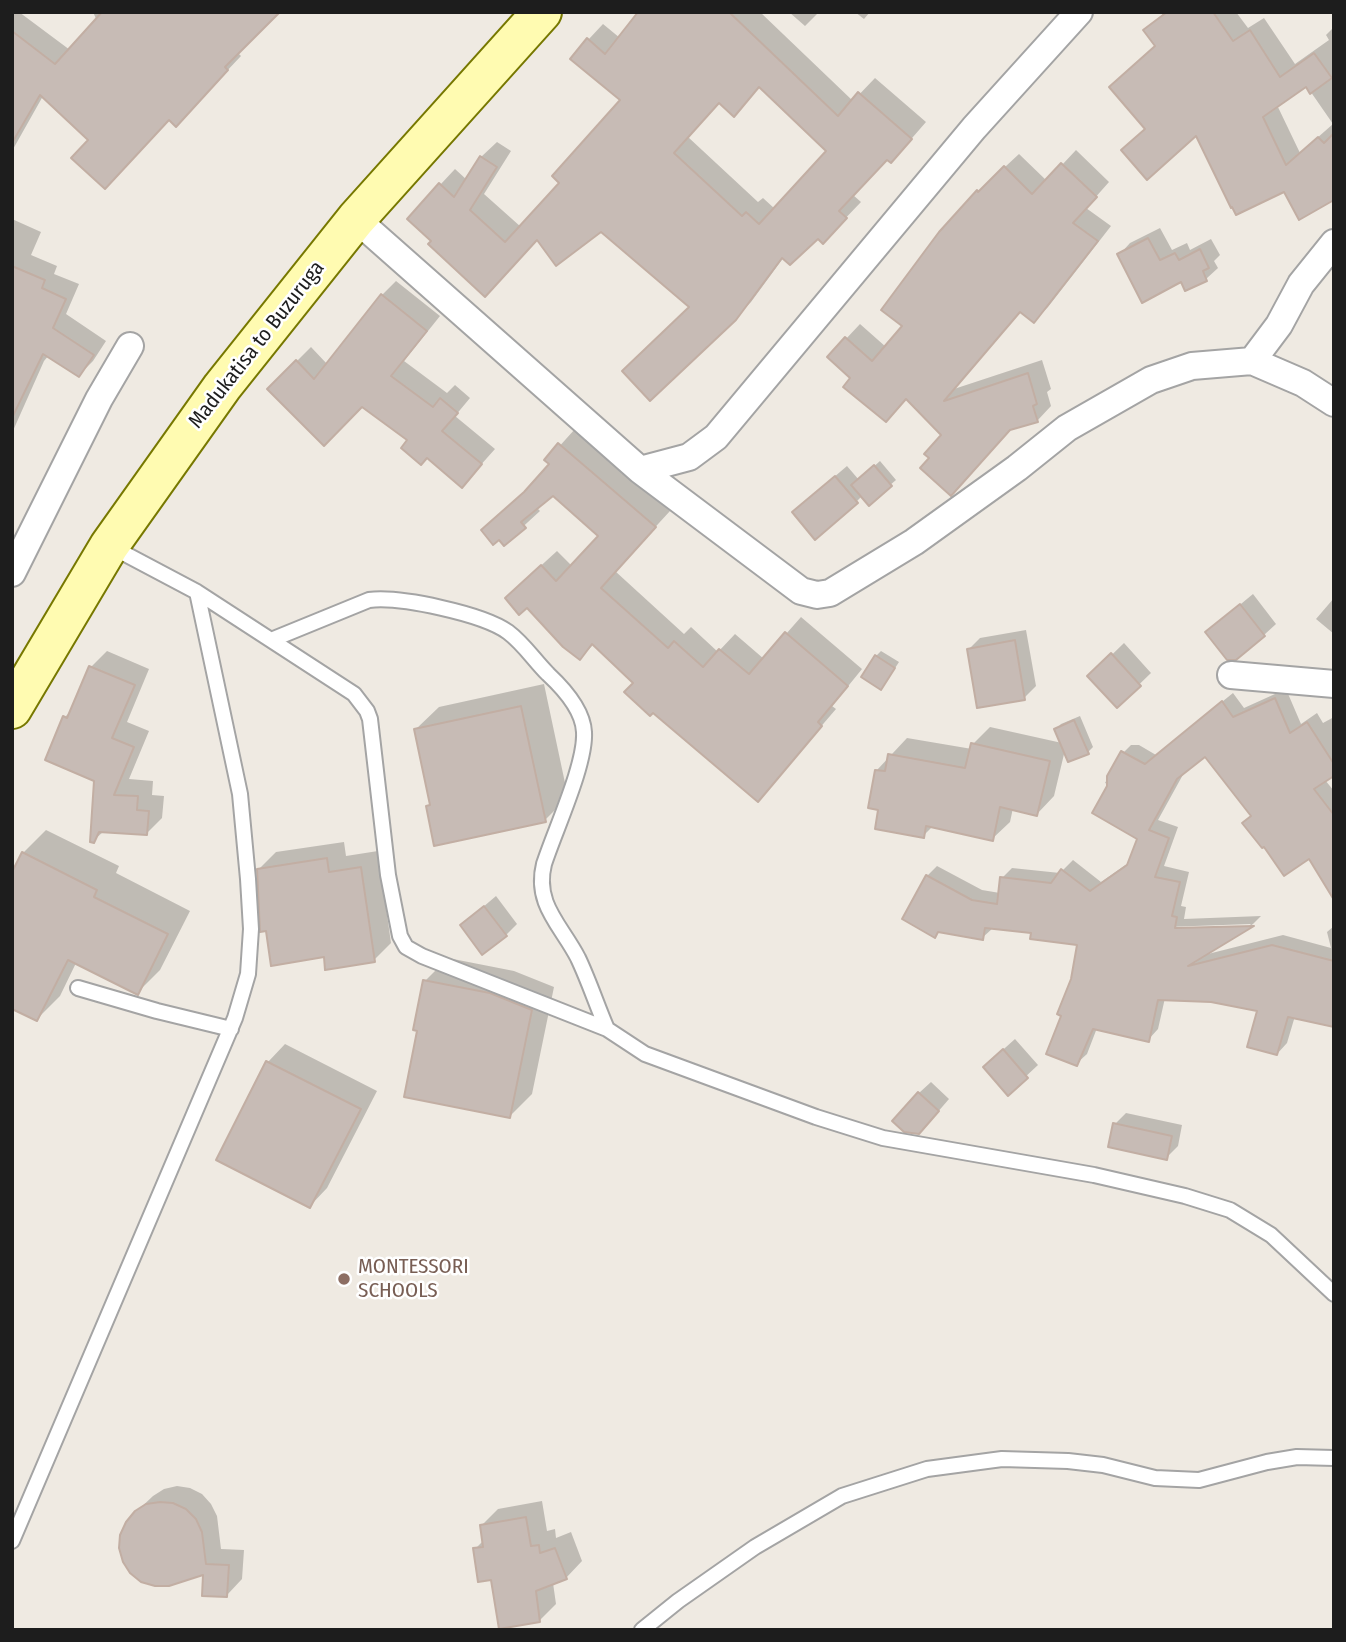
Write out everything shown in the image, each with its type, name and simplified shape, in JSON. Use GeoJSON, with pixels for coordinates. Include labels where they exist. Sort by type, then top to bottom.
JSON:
{"type":"FeatureCollection","features":[{"type":"Feature","properties":{"kind":"main road","name":"Madukatisa to Buzuruga"},"geometry":{"type":"LineString","coordinates":[[12,709],[109,546],[222,387],[356,219],[542,12]]}},
{"type":"Feature","properties":{"kind":"street"},"geometry":{"type":"LineString","coordinates":[[640,470],[689,457],[716,438],[974,128],[1079,12]]}},
{"type":"Feature","properties":{"kind":"street"},"geometry":{"type":"LineString","coordinates":[[356,219],[640,470],[801,591],[817,595],[830,593],[914,542],[1017,468],[1067,428],[1151,380],[1192,366],[1252,360],[1303,383],[1334,403]]}},
{"type":"Feature","properties":{"kind":"street"},"geometry":{"type":"LineString","coordinates":[[1252,360],[1279,325],[1301,284],[1334,243]]}},
{"type":"Feature","properties":{"kind":"street"},"geometry":{"type":"LineString","coordinates":[[12,573],[99,399],[130,346]]}},
{"type":"Feature","properties":{"kind":"street"},"geometry":{"type":"LineString","coordinates":[[1231,675],[1334,684]]}},
{"type":"Feature","properties":{"kind":"lane"},"geometry":{"type":"LineString","coordinates":[[109,546],[197,592],[354,694],[367,711],[388,875],[400,936],[406,947],[422,956],[607,1029],[645,1054],[816,1117],[883,1138],[1094,1175],[1185,1196],[1230,1210],[1270,1235],[1334,1294]]}},
{"type":"Feature","properties":{"kind":"lane"},"geometry":{"type":"LineString","coordinates":[[12,1541],[230,1028],[248,974],[251,929],[240,794],[197,592]]}},
{"type":"Feature","properties":{"kind":"lane"},"geometry":{"type":"LineString","coordinates":[[271,640],[369,600],[380,599],[441,608],[483,619],[507,631],[523,644],[562,688],[584,725],[584,744],[544,864],[541,882],[549,914],[578,958],[607,1029]]}},
{"type":"Feature","properties":{"kind":"lane"},"geometry":{"type":"LineString","coordinates":[[78,988],[157,1011],[230,1028]]}},
{"type":"Feature","properties":{"kind":"lane"},"geometry":{"type":"LineString","coordinates":[[642,1630],[755,1547],[842,1496],[927,1469],[1002,1459],[1068,1461],[1103,1465],[1155,1478],[1199,1480],[1277,1460],[1297,1457],[1334,1458]]}},
{"type":"Feature","properties":{"kind":"building"},"geometry":{"type":"Polygon","coordinates":[[[102,12],[280,12],[225,67],[228,70],[176,127],[169,120],[105,189],[71,158],[88,140],[40,95],[12,143],[12,31],[55,64],[102,12]]]}},
{"type":"Feature","properties":{"kind":"building"},"geometry":{"type":"Polygon","coordinates":[[[638,12],[729,12],[838,116],[858,92],[912,139],[891,163],[887,160],[839,211],[847,218],[823,244],[818,239],[790,265],[782,258],[736,320],[650,401],[622,371],[689,307],[601,232],[556,266],[537,240],[485,297],[428,244],[431,241],[407,219],[439,183],[454,197],[480,156],[497,167],[470,210],[505,242],[559,183],[552,176],[620,100],[570,59],[587,38],[605,54],[638,12]],[[759,87],[734,117],[719,103],[674,153],[742,216],[746,212],[759,224],[826,151],[759,87]]]}},
{"type":"Feature","properties":{"kind":"building"},"geometry":{"type":"Polygon","coordinates":[[[1167,12],[1213,12],[1233,41],[1250,30],[1280,77],[1314,53],[1332,78],[1310,94],[1306,87],[1263,117],[1286,165],[1318,137],[1324,143],[1334,133],[1334,200],[1299,220],[1284,192],[1236,215],[1196,136],[1147,180],[1121,150],[1145,129],[1109,87],[1155,46],[1143,30],[1167,12]]]}},
{"type":"Feature","properties":{"kind":"building"},"geometry":{"type":"Polygon","coordinates":[[[1061,163],[1097,197],[1073,223],[1098,241],[1034,323],[1020,312],[944,401],[1028,373],[1037,404],[1033,406],[1038,422],[1010,430],[951,496],[920,468],[929,458],[924,454],[941,435],[906,399],[886,422],[843,387],[850,378],[827,357],[845,337],[872,361],[902,326],[881,310],[939,232],[977,190],[978,192],[1004,166],[1032,194],[1061,163]]]}},
{"type":"Feature","properties":{"kind":"building"},"geometry":{"type":"Polygon","coordinates":[[[1148,238],[1160,260],[1175,253],[1179,260],[1200,249],[1209,268],[1203,271],[1207,281],[1185,291],[1181,282],[1142,303],[1117,254],[1148,238]]]}},
{"type":"Feature","properties":{"kind":"building"},"geometry":{"type":"Polygon","coordinates":[[[12,266],[45,280],[42,288],[66,299],[53,328],[94,355],[79,377],[43,354],[12,418],[12,266]]]}},
{"type":"Feature","properties":{"kind":"building"},"geometry":{"type":"Polygon","coordinates":[[[381,294],[427,331],[391,376],[433,407],[440,398],[458,413],[442,431],[482,464],[462,488],[427,458],[421,465],[401,448],[407,440],[362,407],[324,446],[267,389],[296,360],[314,379],[381,294]]]}},
{"type":"Feature","properties":{"kind":"building"},"geometry":{"type":"Polygon","coordinates":[[[558,443],[656,527],[601,588],[668,648],[674,641],[703,667],[719,649],[749,674],[785,632],[848,686],[818,722],[822,726],[758,802],[653,713],[650,716],[624,692],[633,683],[592,644],[580,660],[563,647],[527,608],[519,615],[505,598],[541,565],[556,581],[598,536],[553,496],[521,522],[526,528],[504,546],[499,540],[493,545],[481,530],[524,492],[549,464],[544,460],[558,443]]]}},
{"type":"Feature","properties":{"kind":"building"},"geometry":{"type":"Polygon","coordinates":[[[874,465],[892,486],[869,506],[851,485],[874,465]]]}},
{"type":"Feature","properties":{"kind":"building"},"geometry":{"type":"Polygon","coordinates":[[[835,476],[858,503],[815,540],[792,512],[835,476]]]}},
{"type":"Feature","properties":{"kind":"building"},"geometry":{"type":"Polygon","coordinates":[[[1240,604],[1265,636],[1236,660],[1227,660],[1205,632],[1240,604]]]}},
{"type":"Feature","properties":{"kind":"building"},"geometry":{"type":"Polygon","coordinates":[[[1015,640],[1025,700],[977,708],[967,649],[1015,640]]]}},
{"type":"Feature","properties":{"kind":"building"},"geometry":{"type":"Polygon","coordinates":[[[1111,653],[1141,686],[1117,708],[1087,676],[1111,653]]]}},
{"type":"Feature","properties":{"kind":"building"},"geometry":{"type":"Polygon","coordinates":[[[875,655],[895,668],[881,690],[861,677],[875,655]]]}},
{"type":"Feature","properties":{"kind":"building"},"geometry":{"type":"Polygon","coordinates":[[[89,666],[135,685],[112,738],[134,747],[114,795],[138,796],[137,810],[149,811],[147,835],[99,832],[94,843],[90,842],[94,781],[45,760],[63,716],[67,718],[89,666]]]}},
{"type":"Feature","properties":{"kind":"building"},"geometry":{"type":"Polygon","coordinates":[[[1275,698],[1290,733],[1307,722],[1334,764],[1334,776],[1314,789],[1334,815],[1334,900],[1309,859],[1284,876],[1264,847],[1262,848],[1242,823],[1251,816],[1205,757],[1177,779],[1149,830],[1169,838],[1155,877],[1180,882],[1172,916],[1177,917],[1175,928],[1254,926],[1188,966],[1272,945],[1334,961],[1334,1027],[1288,1017],[1277,1055],[1247,1047],[1257,1011],[1211,1002],[1158,1000],[1149,1042],[1093,1029],[1077,1066],[1046,1054],[1061,1016],[1057,1014],[1071,979],[1077,945],[1030,939],[1031,933],[985,928],[983,940],[938,932],[935,938],[902,919],[926,875],[972,900],[997,904],[1000,877],[1051,883],[1061,869],[1090,891],[1127,865],[1137,839],[1092,813],[1107,786],[1107,776],[1121,751],[1145,764],[1222,701],[1233,717],[1275,698]]]}},
{"type":"Feature","properties":{"kind":"building"},"geometry":{"type":"Polygon","coordinates":[[[521,706],[546,822],[434,846],[426,806],[430,805],[414,729],[521,706]]]}},
{"type":"Feature","properties":{"kind":"building"},"geometry":{"type":"Polygon","coordinates":[[[1074,720],[1089,754],[1068,762],[1054,729],[1074,720]]]}},
{"type":"Feature","properties":{"kind":"building"},"geometry":{"type":"Polygon","coordinates":[[[971,743],[1050,761],[1037,816],[1000,807],[993,841],[926,826],[924,838],[875,829],[878,810],[868,808],[875,770],[885,771],[888,754],[965,768],[971,743]]]}},
{"type":"Feature","properties":{"kind":"building"},"geometry":{"type":"Polygon","coordinates":[[[22,852],[97,890],[94,897],[168,934],[138,995],[68,960],[37,1021],[12,1009],[12,872],[22,852]]]}},
{"type":"Feature","properties":{"kind":"building"},"geometry":{"type":"Polygon","coordinates":[[[327,858],[329,872],[361,867],[375,962],[325,970],[324,957],[271,966],[266,931],[260,932],[257,869],[327,858]]]}},
{"type":"Feature","properties":{"kind":"building"},"geometry":{"type":"Polygon","coordinates":[[[484,906],[507,936],[482,955],[460,925],[484,906]]]}},
{"type":"Feature","properties":{"kind":"building"},"geometry":{"type":"Polygon","coordinates":[[[423,980],[490,993],[532,1010],[510,1118],[404,1097],[417,1031],[413,1030],[423,980]]]}},
{"type":"Feature","properties":{"kind":"building"},"geometry":{"type":"Polygon","coordinates":[[[1003,1049],[1028,1078],[1008,1096],[983,1067],[1003,1049]]]}},
{"type":"Feature","properties":{"kind":"building"},"geometry":{"type":"Polygon","coordinates":[[[266,1061],[361,1109],[310,1208],[216,1160],[266,1061]]]}},
{"type":"Feature","properties":{"kind":"building"},"geometry":{"type":"Polygon","coordinates":[[[918,1092],[939,1111],[919,1134],[904,1132],[892,1121],[918,1092]]]}},
{"type":"Feature","properties":{"kind":"building"},"geometry":{"type":"Polygon","coordinates":[[[1113,1123],[1172,1136],[1167,1160],[1108,1147],[1113,1123]]]}},
{"type":"Feature","properties":{"kind":"building"},"geometry":{"type":"Polygon","coordinates":[[[173,1503],[186,1509],[196,1519],[202,1532],[206,1564],[229,1565],[227,1597],[202,1596],[203,1575],[169,1586],[155,1586],[141,1582],[130,1573],[119,1548],[120,1535],[135,1511],[146,1504],[173,1503]]]}},
{"type":"Feature","properties":{"kind":"building"},"geometry":{"type":"Polygon","coordinates":[[[526,1517],[531,1546],[539,1545],[540,1553],[555,1548],[567,1579],[536,1591],[540,1622],[499,1629],[491,1580],[478,1582],[473,1548],[483,1547],[480,1525],[526,1517]]]}},
{"type":"Feature","properties":{"kind":"place","name":"MONTESSORI SCHOOLS"},"geometry":{"type":"Point","coordinates":[344,1279]}}]}
